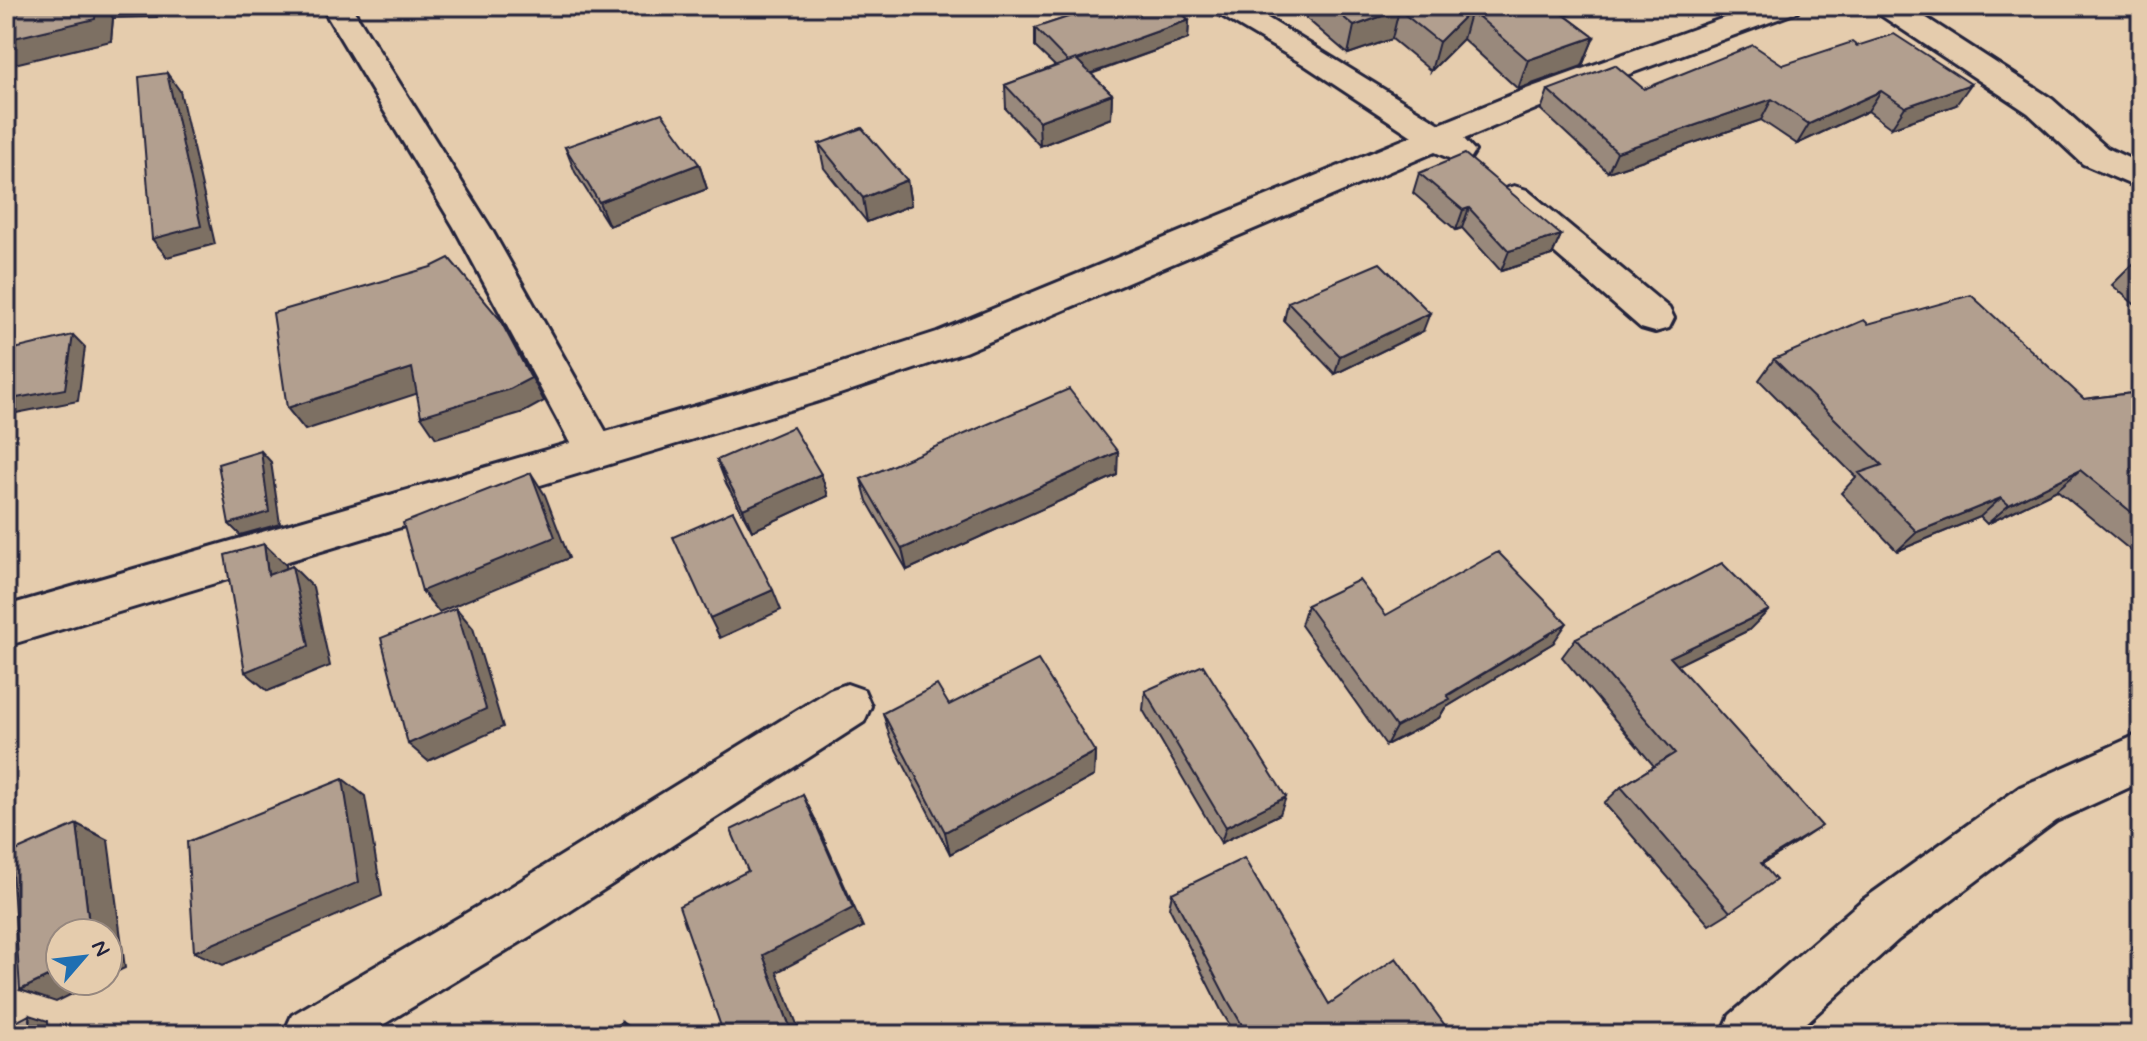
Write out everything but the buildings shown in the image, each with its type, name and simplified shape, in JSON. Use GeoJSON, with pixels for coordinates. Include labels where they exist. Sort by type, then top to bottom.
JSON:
{"type":"FeatureCollection","features":[{"type":"Feature","properties":{"kind":"street"},"geometry":{"type":"LineString","coordinates":[[336,6],[472,227],[595,450]]}},
{"type":"Feature","properties":{"kind":"street"},"geometry":{"type":"LineString","coordinates":[[1226,6],[1441,137],[1655,318]]}},
{"type":"Feature","properties":{"kind":"street"},"geometry":{"type":"LineString","coordinates":[[6,626],[816,387],[951,342],[1548,93],[1786,6]]}},
{"type":"Feature","properties":{"kind":"street"},"geometry":{"type":"LineString","coordinates":[[1887,6],[2040,106],[2095,156],[2141,178]]}},
{"type":"Feature","properties":{"kind":"street"},"geometry":{"type":"LineString","coordinates":[[312,1035],[528,907],[847,706]]}},
{"type":"Feature","properties":{"kind":"street"},"geometry":{"type":"LineString","coordinates":[[1750,1035],[1879,921],[2038,804],[2141,757]]}}]}
